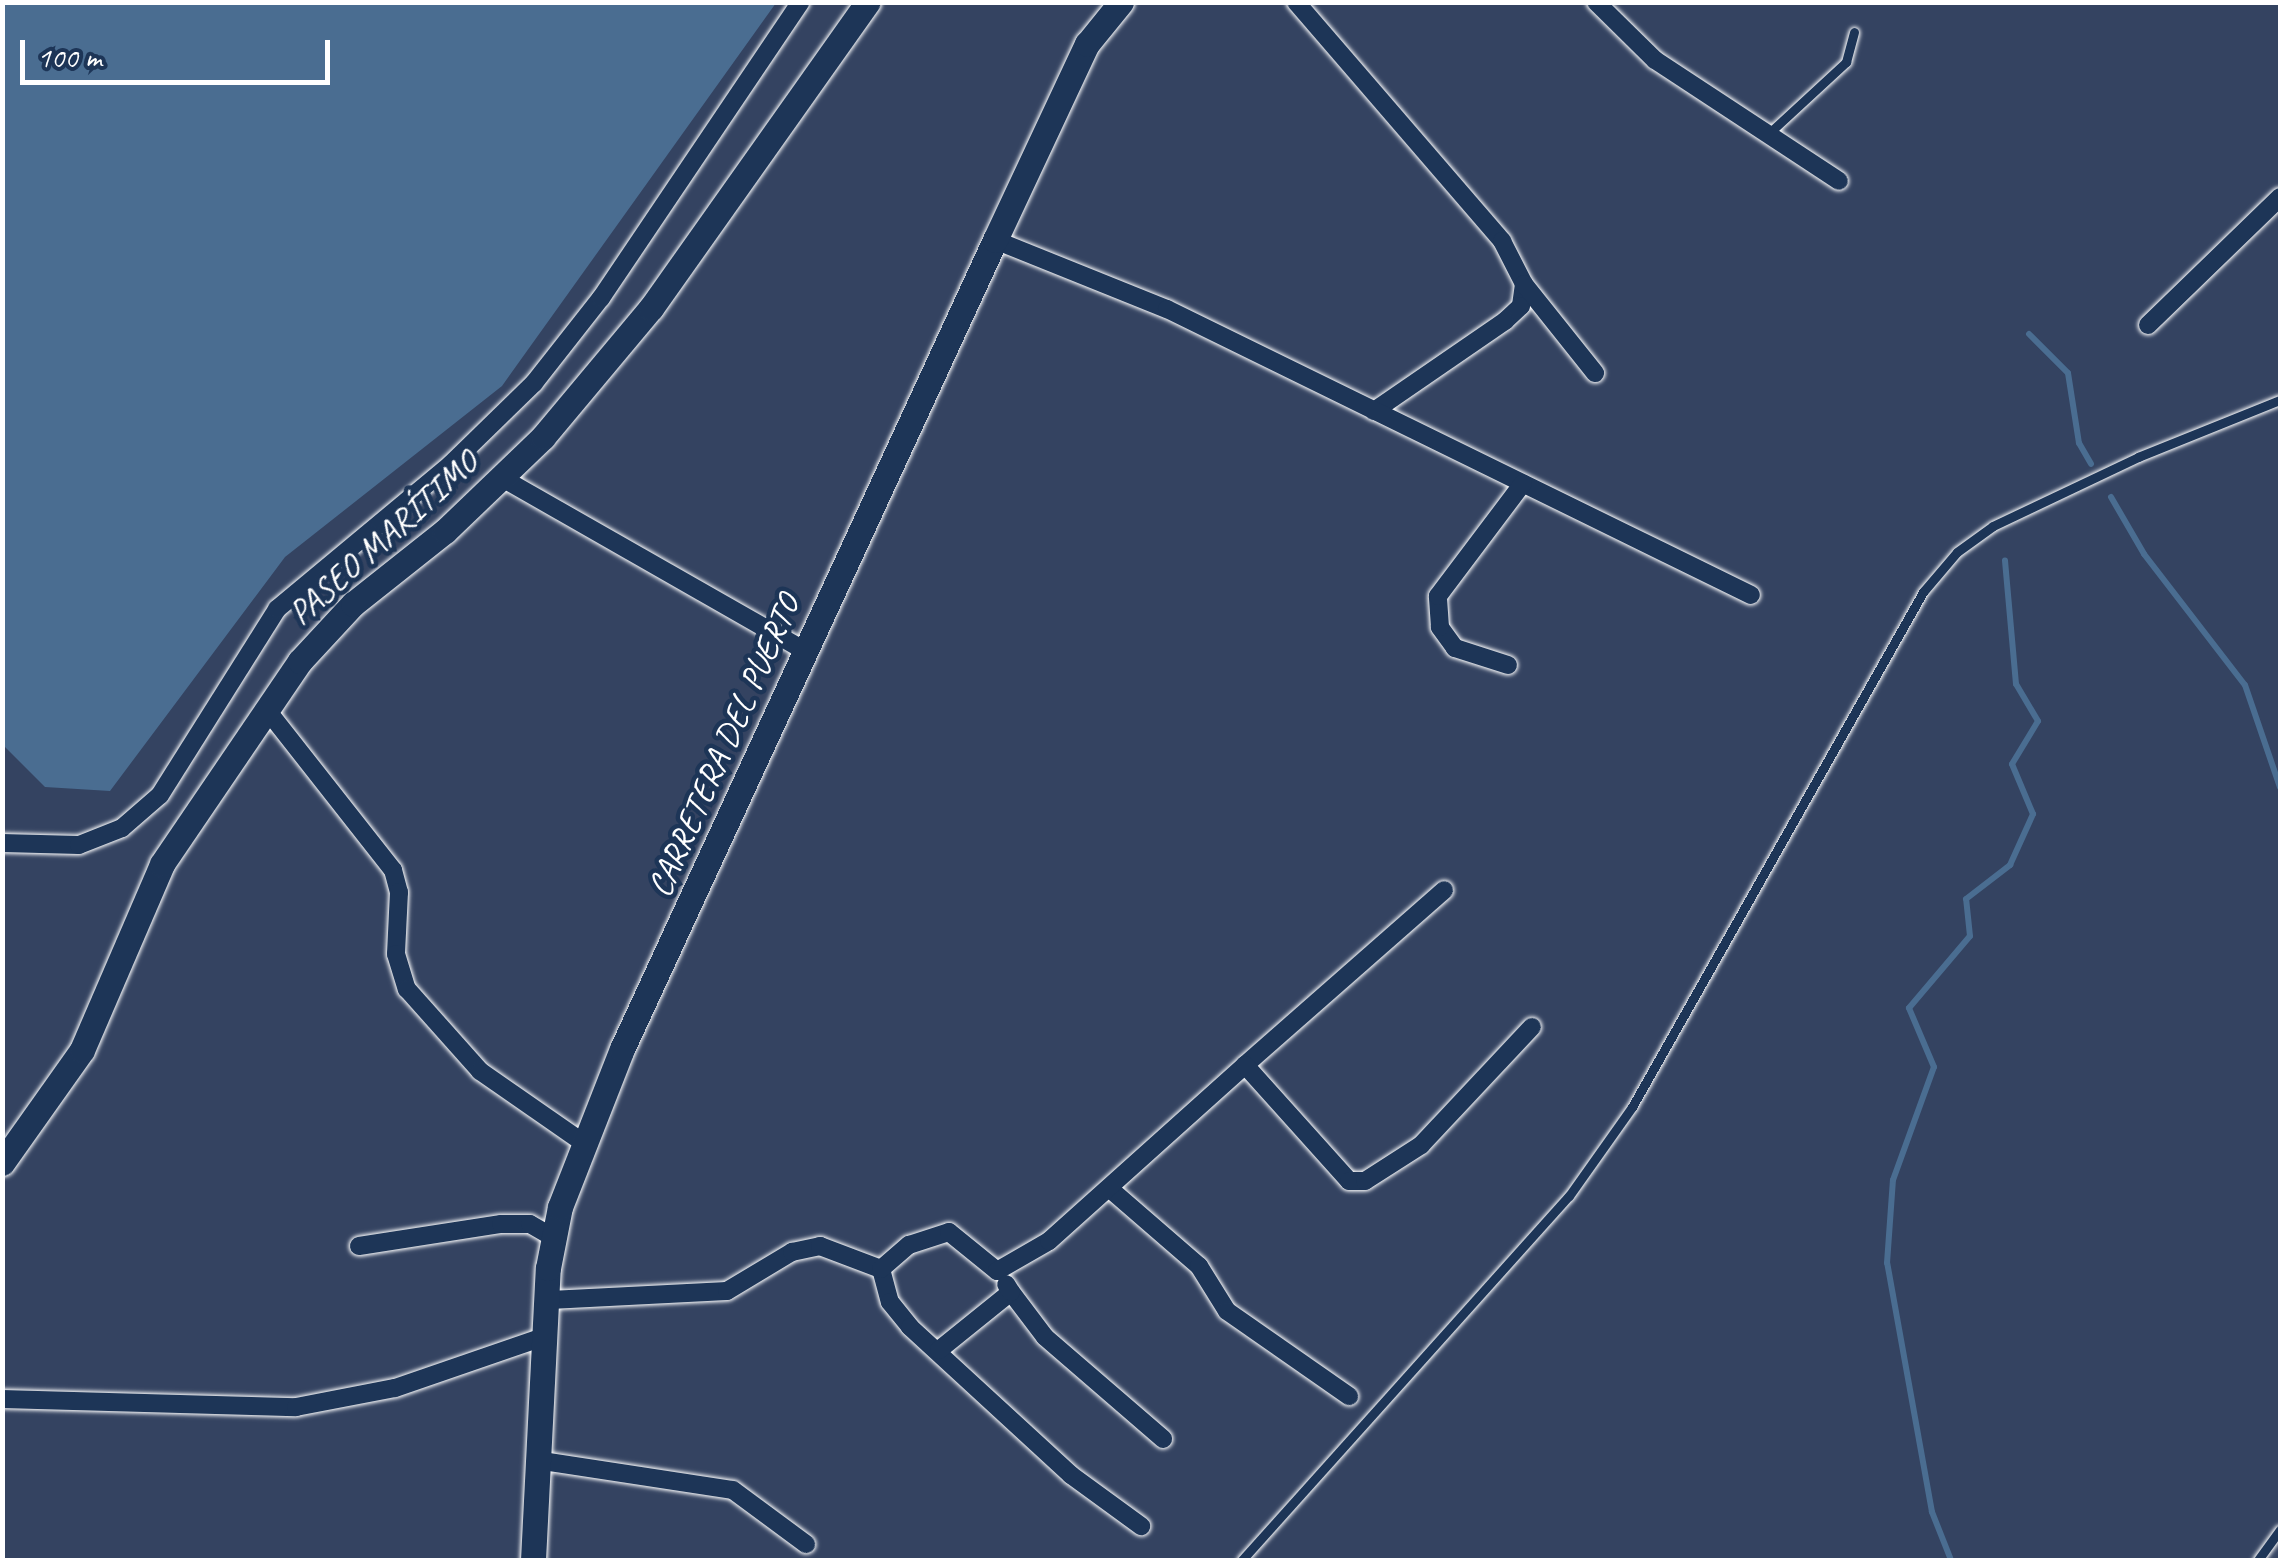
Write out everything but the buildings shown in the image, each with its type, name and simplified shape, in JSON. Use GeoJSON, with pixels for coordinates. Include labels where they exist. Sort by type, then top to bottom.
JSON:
{"type":"FeatureCollection","features":[{"type":"Feature","properties":{"kind":"main road","name":"PASEO MARÍTIMO"},"geometry":{"type":"LineString","coordinates":[[2,1163],[82,1050],[162,864],[300,661],[353,604],[502,478],[651,308],[868,2]]}},
{"type":"Feature","properties":{"kind":"main road","name":"CARRETERA DEL PUERTO"},"geometry":{"type":"LineString","coordinates":[[532,1560],[551,1236],[585,1144],[805,651],[995,240],[1088,44],[1122,2]]}},
{"type":"Feature","properties":{"kind":"street"},"geometry":{"type":"LineString","coordinates":[[2,843],[79,844],[122,828],[160,795],[276,609],[450,464],[534,383],[601,298],[801,2]]}},
{"type":"Feature","properties":{"kind":"street"},"geometry":{"type":"LineString","coordinates":[[1296,2],[1502,241],[1524,284],[1594,373]]}},
{"type":"Feature","properties":{"kind":"street"},"geometry":{"type":"LineString","coordinates":[[1596,2],[1654,60],[1838,182]]}},
{"type":"Feature","properties":{"kind":"street"},"geometry":{"type":"LineString","coordinates":[[2148,324],[2280,198]]}},
{"type":"Feature","properties":{"kind":"street"},"geometry":{"type":"LineString","coordinates":[[995,240],[1167,310],[1751,594]]}},
{"type":"Feature","properties":{"kind":"street"},"geometry":{"type":"LineString","coordinates":[[1374,410],[1505,322],[1521,306],[1524,284]]}},
{"type":"Feature","properties":{"kind":"street"},"geometry":{"type":"LineString","coordinates":[[502,478],[805,651]]}},
{"type":"Feature","properties":{"kind":"street"},"geometry":{"type":"LineString","coordinates":[[1508,665],[1456,648],[1440,627],[1438,596],[1524,483]]}},
{"type":"Feature","properties":{"kind":"street"},"geometry":{"type":"LineString","coordinates":[[267,710],[392,870],[399,892],[396,954],[407,989],[480,1071],[585,1144]]}},
{"type":"Feature","properties":{"kind":"street"},"geometry":{"type":"LineString","coordinates":[[997,1271],[1049,1240],[1110,1189],[1444,890]]}},
{"type":"Feature","properties":{"kind":"street"},"geometry":{"type":"LineString","coordinates":[[1245,1065],[1349,1181],[1365,1181],[1420,1145],[1532,1028]]}},
{"type":"Feature","properties":{"kind":"street"},"geometry":{"type":"LineString","coordinates":[[1110,1189],[1198,1266],[1226,1311],[1350,1396]]}},
{"type":"Feature","properties":{"kind":"street"},"geometry":{"type":"LineString","coordinates":[[359,1246],[501,1224],[530,1224],[551,1236]]}},
{"type":"Feature","properties":{"kind":"street"},"geometry":{"type":"LineString","coordinates":[[881,1269],[909,1245],[949,1232],[997,1271],[1045,1337],[1163,1439]]}},
{"type":"Feature","properties":{"kind":"street"},"geometry":{"type":"LineString","coordinates":[[550,1300],[727,1290],[792,1252],[820,1246],[881,1269]]}},
{"type":"Feature","properties":{"kind":"street"},"geometry":{"type":"LineString","coordinates":[[881,1269],[890,1302],[1070,1475],[1141,1526]]}},
{"type":"Feature","properties":{"kind":"street"},"geometry":{"type":"LineString","coordinates":[[939,1350],[1011,1292]]}},
{"type":"Feature","properties":{"kind":"street"},"geometry":{"type":"LineString","coordinates":[[2,1399],[296,1407],[394,1388],[546,1336]]}},
{"type":"Feature","properties":{"kind":"street"},"geometry":{"type":"LineString","coordinates":[[536,1460],[733,1490],[806,1544]]}},
{"type":"Feature","properties":{"kind":"lane"},"geometry":{"type":"LineString","coordinates":[[1768,135],[1846,62],[1854,32]]}},
{"type":"Feature","properties":{"kind":"lane"},"geometry":{"type":"LineString","coordinates":[[1242,1560],[1449,1333],[1600,1151],[1752,902],[1923,592],[1957,552],[1992,526],[2138,456],[2280,400]]}},
{"type":"Feature","properties":{"kind":"lane"},"geometry":{"type":"LineString","coordinates":[[2258,1560],[2280,1530]]}},
{"type":"Feature","properties":{"kind":"water"},"geometry":{"type":"Polygon","coordinates":[[[2,3],[776,3],[502,386],[285,557],[110,791],[45,787],[3,745],[2,3]]]}},
{"type":"Feature","properties":{"kind":"waterway"},"geometry":{"type":"LineString","coordinates":[[2029,334],[2068,373],[2079,443],[2091,464]]}},
{"type":"Feature","properties":{"kind":"waterway"},"geometry":{"type":"LineString","coordinates":[[2111,497],[2144,554],[2245,685],[2280,787]]}},
{"type":"Feature","properties":{"kind":"waterway"},"geometry":{"type":"LineString","coordinates":[[1951,1560],[1932,1512],[1887,1263],[1893,1180],[1934,1067],[1909,1008],[1970,936],[1966,899],[2010,865],[2033,814],[2012,764],[2038,721],[2016,684],[2005,560]]}}]}
